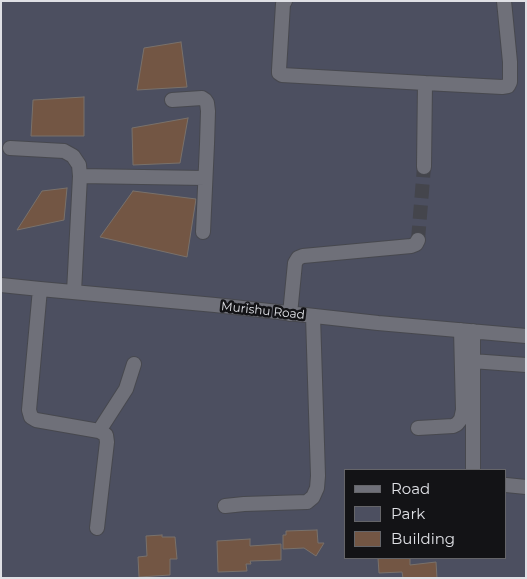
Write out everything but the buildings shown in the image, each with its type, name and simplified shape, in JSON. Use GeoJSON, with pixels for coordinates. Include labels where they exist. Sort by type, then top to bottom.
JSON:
{"type":"FeatureCollection","features":[{"type":"Feature","properties":{"kind":"street"},"geometry":{"type":"LineString","coordinates":[[285,1],[279,70],[279,73],[282,75],[494,87],[508,86],[510,82],[504,1]]}},
{"type":"Feature","properties":{"kind":"street"},"geometry":{"type":"LineString","coordinates":[[424,167],[425,83]]}},
{"type":"Feature","properties":{"kind":"street"},"geometry":{"type":"LineString","coordinates":[[172,100],[202,98],[206,101],[208,119],[203,232]]}},
{"type":"Feature","properties":{"kind":"street"},"geometry":{"type":"LineString","coordinates":[[10,148],[64,151],[73,156],[78,165],[80,176],[74,292]]}},
{"type":"Feature","properties":{"kind":"street"},"geometry":{"type":"LineString","coordinates":[[80,176],[205,178]]}},
{"type":"Feature","properties":{"kind":"street"},"geometry":{"type":"LineString","coordinates":[[290,314],[295,263],[298,258],[411,246],[416,244],[418,240]]}},
{"type":"Feature","properties":{"kind":"street","name":"Murishu Road"},"geometry":{"type":"LineString","coordinates":[[1,284],[526,336]]}},
{"type":"Feature","properties":{"kind":"street"},"geometry":{"type":"LineString","coordinates":[[40,289],[29,410],[31,417],[36,420],[99,431],[106,435],[107,442],[97,528]]}},
{"type":"Feature","properties":{"kind":"street"},"geometry":{"type":"LineString","coordinates":[[225,506],[306,502],[312,497],[318,476],[313,316]]}},
{"type":"Feature","properties":{"kind":"street"},"geometry":{"type":"LineString","coordinates":[[467,331],[472,361],[473,469]]}},
{"type":"Feature","properties":{"kind":"street"},"geometry":{"type":"LineString","coordinates":[[418,428],[453,426],[461,419],[467,331]]}},
{"type":"Feature","properties":{"kind":"street"},"geometry":{"type":"LineString","coordinates":[[472,361],[526,365]]}},
{"type":"Feature","properties":{"kind":"street"},"geometry":{"type":"LineString","coordinates":[[99,431],[126,389],[134,364]]}},
{"type":"Feature","properties":{"kind":"street"},"geometry":{"type":"LineString","coordinates":[[507,485],[526,488]]}},
{"type":"Feature","properties":{"kind":"green space"},"geometry":{"type":"Polygon","coordinates":[[[1,1],[526,1],[526,578],[1,578],[1,1]]]}},
{"type":"Feature","properties":{"kind":"tunnel"},"geometry":{"type":"LineString","coordinates":[[418,240],[424,167]]}}]}
